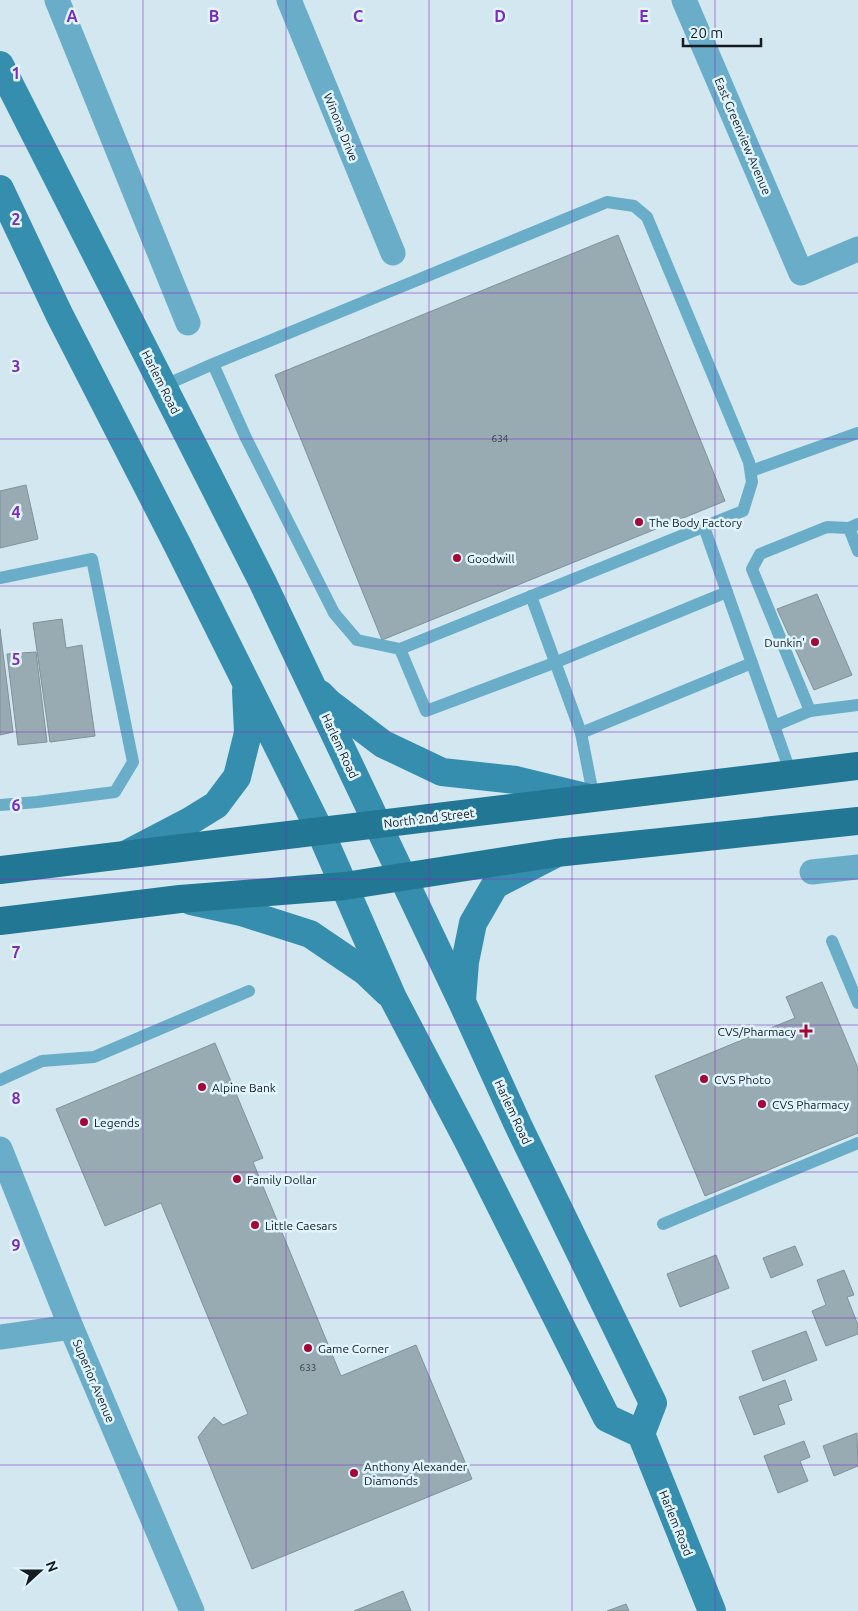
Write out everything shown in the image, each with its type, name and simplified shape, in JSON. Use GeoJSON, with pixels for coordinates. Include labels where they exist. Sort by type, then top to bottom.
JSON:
{"type":"FeatureCollection","features":[{"type":"Feature","properties":{"kind":"main road","name":"Harlem Road"},"geometry":{"type":"LineString","coordinates":[[0,65],[262,581],[462,1002],[518,1125],[653,1403],[641,1434],[712,1611]]}},
{"type":"Feature","properties":{"kind":"main road"},"geometry":{"type":"LineString","coordinates":[[0,189],[59,314],[320,831],[393,998],[469,1142],[607,1418],[641,1434]]}},
{"type":"Feature","properties":{"kind":"main road"},"geometry":{"type":"LineString","coordinates":[[127,854],[216,805],[237,776],[248,732],[245,680]]}},
{"type":"Feature","properties":{"kind":"main road"},"geometry":{"type":"LineString","coordinates":[[310,683],[329,704],[383,744],[442,772],[516,780],[594,799]]}},
{"type":"Feature","properties":{"kind":"main road","name":"North 2nd Street"},"geometry":{"type":"LineString","coordinates":[[0,870],[858,766]]}},
{"type":"Feature","properties":{"kind":"main road"},"geometry":{"type":"LineString","coordinates":[[0,920],[180,899],[345,886],[556,853],[858,821]]}},
{"type":"Feature","properties":{"kind":"main road"},"geometry":{"type":"LineString","coordinates":[[462,1002],[465,962],[473,923],[495,885],[556,853]]}},
{"type":"Feature","properties":{"kind":"main road"},"geometry":{"type":"LineString","coordinates":[[180,899],[241,912],[310,934],[366,972],[393,998]]}},
{"type":"Feature","properties":{"kind":"street"},"geometry":{"type":"LineString","coordinates":[[57,0],[188,323]]}},
{"type":"Feature","properties":{"kind":"street","name":"Winona Drive"},"geometry":{"type":"LineString","coordinates":[[289,0],[392,254]]}},
{"type":"Feature","properties":{"kind":"street","name":"East Greenview Avenue"},"geometry":{"type":"LineString","coordinates":[[684,0],[802,273],[858,249]]}},
{"type":"Feature","properties":{"kind":"street"},"geometry":{"type":"LineString","coordinates":[[812,872],[858,867]]}},
{"type":"Feature","properties":{"kind":"street","name":"Superior Avenue"},"geometry":{"type":"LineString","coordinates":[[0,1149],[71,1326],[192,1611]]}},
{"type":"Feature","properties":{"kind":"street"},"geometry":{"type":"LineString","coordinates":[[0,1337],[71,1326]]}},
{"type":"Feature","properties":{"kind":"lane"},"geometry":{"type":"LineString","coordinates":[[163,386],[213,364],[607,202],[634,206],[647,217],[749,462],[752,482],[743,511],[400,649],[357,640],[334,613],[246,438],[213,364]]}},
{"type":"Feature","properties":{"kind":"lane"},"geometry":{"type":"LineString","coordinates":[[750,471],[858,433]]}},
{"type":"Feature","properties":{"kind":"lane"},"geometry":{"type":"LineString","coordinates":[[810,712],[752,569],[760,554],[826,527],[854,526],[858,551]]}},
{"type":"Feature","properties":{"kind":"lane"},"geometry":{"type":"LineString","coordinates":[[704,527],[791,774]]}},
{"type":"Feature","properties":{"kind":"lane"},"geometry":{"type":"LineString","coordinates":[[0,578],[92,558],[133,762],[115,792],[37,802],[0,804]]}},
{"type":"Feature","properties":{"kind":"lane"},"geometry":{"type":"LineString","coordinates":[[400,649],[426,711],[554,663],[727,592]]}},
{"type":"Feature","properties":{"kind":"lane"},"geometry":{"type":"LineString","coordinates":[[531,596],[581,733],[594,799]]}},
{"type":"Feature","properties":{"kind":"lane"},"geometry":{"type":"LineString","coordinates":[[581,733],[752,663]]}},
{"type":"Feature","properties":{"kind":"lane"},"geometry":{"type":"LineString","coordinates":[[774,726],[810,712],[858,705]]}},
{"type":"Feature","properties":{"kind":"lane"},"geometry":{"type":"LineString","coordinates":[[832,941],[858,1003]]}},
{"type":"Feature","properties":{"kind":"lane"},"geometry":{"type":"LineString","coordinates":[[0,1080],[42,1061],[94,1057],[249,991]]}},
{"type":"Feature","properties":{"kind":"lane"},"geometry":{"type":"LineString","coordinates":[[663,1224],[858,1143]]}},
{"type":"Feature","properties":{"kind":"building"},"geometry":{"type":"Polygon","coordinates":[[[618,235],[725,501],[382,640],[275,375],[618,235]]]}},
{"type":"Feature","properties":{"kind":"building"},"geometry":{"type":"Polygon","coordinates":[[[26,485],[38,539],[0,548],[0,491],[26,485]]]}},
{"type":"Feature","properties":{"kind":"building","name":"Dunkin'"},"geometry":{"type":"Polygon","coordinates":[[[817,594],[852,675],[814,690],[777,609],[817,594]]]}},
{"type":"Feature","properties":{"kind":"building"},"geometry":{"type":"Polygon","coordinates":[[[62,619],[66,648],[82,645],[95,736],[50,742],[33,623],[62,619]]]}},
{"type":"Feature","properties":{"kind":"building"},"geometry":{"type":"Polygon","coordinates":[[[0,629],[13,732],[0,735],[0,629]]]}},
{"type":"Feature","properties":{"kind":"building"},"geometry":{"type":"Polygon","coordinates":[[[36,652],[47,742],[18,745],[7,654],[36,652]]]}},
{"type":"Feature","properties":{"kind":"building","name":"CVS Pharmacy"},"geometry":{"type":"Polygon","coordinates":[[[822,982],[858,1068],[858,1133],[705,1196],[655,1076],[795,1018],[786,997],[822,982]]]}},
{"type":"Feature","properties":{"kind":"building"},"geometry":{"type":"Polygon","coordinates":[[[215,1043],[263,1158],[253,1162],[341,1376],[416,1345],[472,1479],[252,1569],[198,1437],[214,1417],[223,1425],[248,1414],[161,1203],[105,1226],[56,1109],[215,1043]]]}},
{"type":"Feature","properties":{"kind":"building"},"geometry":{"type":"Polygon","coordinates":[[[795,1246],[803,1265],[771,1278],[763,1258],[795,1246]]]}},
{"type":"Feature","properties":{"kind":"building"},"geometry":{"type":"Polygon","coordinates":[[[716,1255],[729,1288],[680,1307],[667,1274],[716,1255]]]}},
{"type":"Feature","properties":{"kind":"building"},"geometry":{"type":"Polygon","coordinates":[[[844,1270],[854,1295],[847,1297],[858,1325],[858,1334],[826,1346],[812,1311],[826,1305],[817,1280],[844,1270]]]}},
{"type":"Feature","properties":{"kind":"building"},"geometry":{"type":"Polygon","coordinates":[[[806,1331],[817,1360],[763,1381],[752,1351],[806,1331]]]}},
{"type":"Feature","properties":{"kind":"building"},"geometry":{"type":"Polygon","coordinates":[[[785,1380],[792,1400],[778,1405],[785,1424],[754,1435],[739,1397],[785,1380]]]}},
{"type":"Feature","properties":{"kind":"building"},"geometry":{"type":"Polygon","coordinates":[[[857,1433],[858,1466],[834,1476],[823,1446],[857,1433]]]}},
{"type":"Feature","properties":{"kind":"building"},"geometry":{"type":"Polygon","coordinates":[[[804,1441],[810,1457],[800,1461],[808,1481],[778,1493],[764,1456],[804,1441]]]}},
{"type":"Feature","properties":{"kind":"building"},"geometry":{"type":"Polygon","coordinates":[[[403,1591],[411,1611],[354,1611],[403,1591]]]}},
{"type":"Feature","properties":{"kind":"building"},"geometry":{"type":"Polygon","coordinates":[[[626,1604],[629,1611],[607,1611],[626,1604]]]}},
{"type":"Feature","properties":{"kind":"place","name":"The Body Factory"},"geometry":{"type":"Point","coordinates":[639,522]}},
{"type":"Feature","properties":{"kind":"place","name":"Goodwill"},"geometry":{"type":"Point","coordinates":[457,558]}},
{"type":"Feature","properties":{"kind":"place","name":"Dunkin'"},"geometry":{"type":"Point","coordinates":[815,642]}},
{"type":"Feature","properties":{"kind":"place","name":"CVS/Pharmacy"},"geometry":{"type":"Point","coordinates":[806,1031]}},
{"type":"Feature","properties":{"kind":"place","name":"CVS Photo"},"geometry":{"type":"Point","coordinates":[704,1079]}},
{"type":"Feature","properties":{"kind":"place","name":"Alpine Bank"},"geometry":{"type":"Point","coordinates":[202,1087]}},
{"type":"Feature","properties":{"kind":"place","name":"CVS Pharmacy"},"geometry":{"type":"Point","coordinates":[762,1104]}},
{"type":"Feature","properties":{"kind":"place","name":"Legends"},"geometry":{"type":"Point","coordinates":[84,1122]}},
{"type":"Feature","properties":{"kind":"place","name":"Family Dollar"},"geometry":{"type":"Point","coordinates":[237,1179]}},
{"type":"Feature","properties":{"kind":"place","name":"Little Caesars"},"geometry":{"type":"Point","coordinates":[255,1225]}},
{"type":"Feature","properties":{"kind":"place","name":"Game Corner"},"geometry":{"type":"Point","coordinates":[308,1348]}},
{"type":"Feature","properties":{"kind":"place","name":"Anthony Alexander Diamonds"},"geometry":{"type":"Point","coordinates":[354,1473]}}]}
